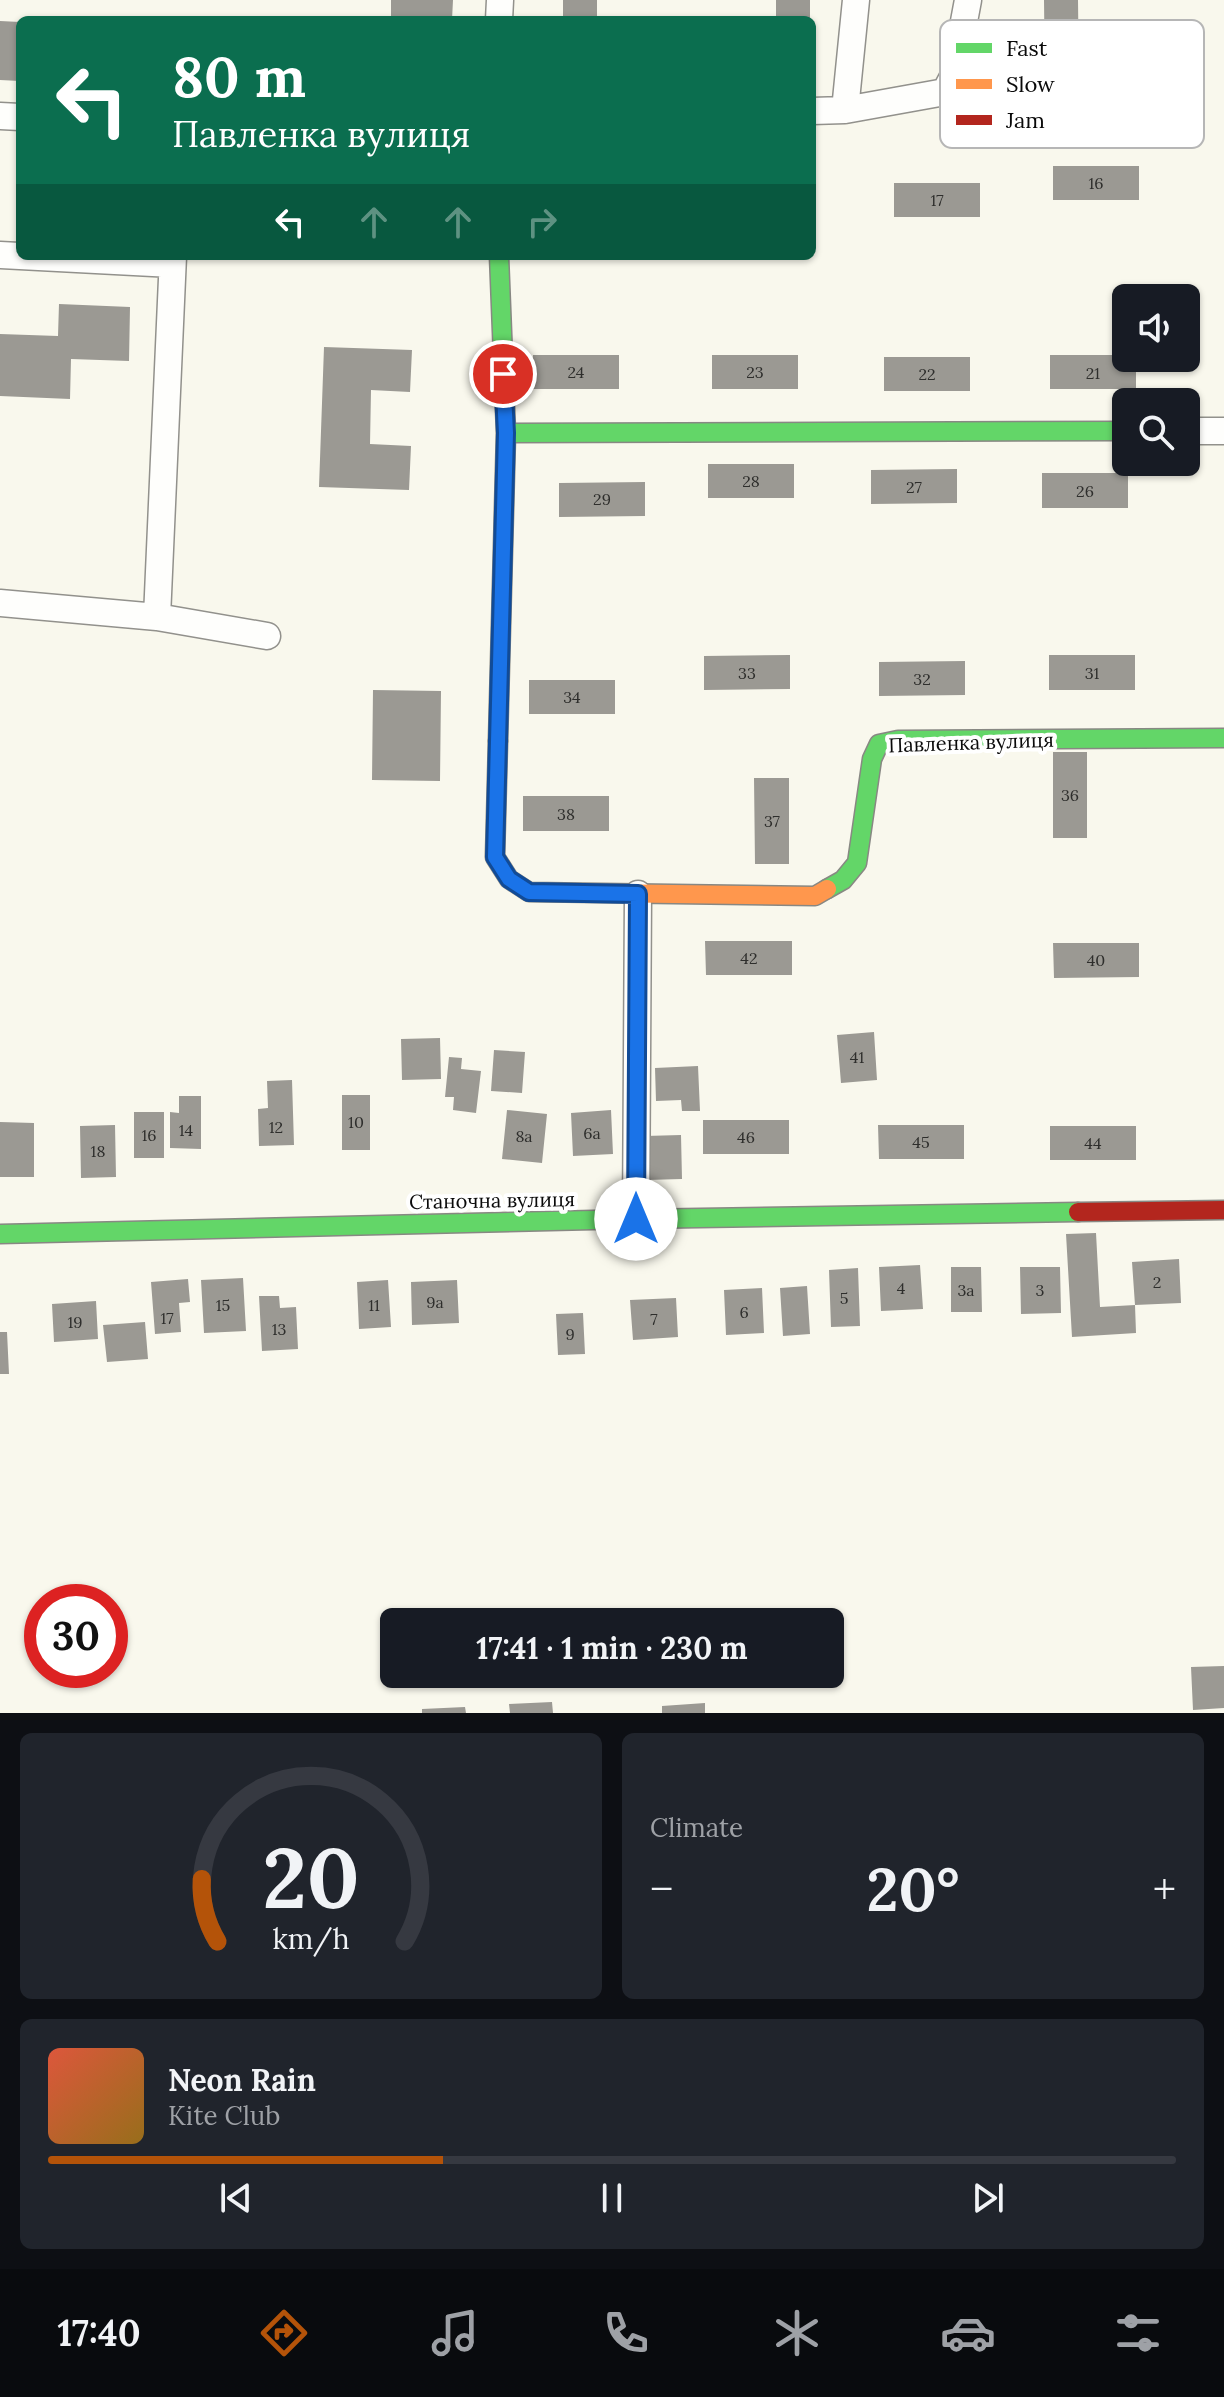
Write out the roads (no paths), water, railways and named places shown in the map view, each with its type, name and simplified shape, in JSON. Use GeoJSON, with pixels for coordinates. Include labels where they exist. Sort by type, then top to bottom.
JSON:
{"type":"FeatureCollection","features":[{"type":"Feature","properties":{"kind":"street"},"geometry":{"type":"LineString","coordinates":[[845,110],[856,0]]}},
{"type":"Feature","properties":{"kind":"street"},"geometry":{"type":"LineString","coordinates":[[964,20],[968,0]]}},
{"type":"Feature","properties":{"kind":"street"},"geometry":{"type":"LineString","coordinates":[[816,111],[845,110],[940,94]]}},
{"type":"Feature","properties":{"kind":"street"},"geometry":{"type":"LineString","coordinates":[[157,617],[172,260]]}},
{"type":"Feature","properties":{"kind":"street","name":"Павленка вулиця"},"geometry":{"type":"LineString","coordinates":[[499,260],[506,433],[495,857],[509,879],[529,892],[815,896],[843,880],[857,863],[872,759],[879,744],[898,740],[1224,738]]}},
{"type":"Feature","properties":{"kind":"street"},"geometry":{"type":"LineString","coordinates":[[506,433],[1112,431]]}},
{"type":"Feature","properties":{"kind":"street"},"geometry":{"type":"LineString","coordinates":[[1200,431],[1224,431]]}},
{"type":"Feature","properties":{"kind":"street"},"geometry":{"type":"LineString","coordinates":[[0,603],[157,617],[267,636]]}},
{"type":"Feature","properties":{"kind":"street"},"geometry":{"type":"LineString","coordinates":[[636,1219],[638,894]]}},
{"type":"Feature","properties":{"kind":"street","name":"Станочна вулиця"},"geometry":{"type":"LineString","coordinates":[[0,1234],[636,1219],[1224,1210]]}}]}
